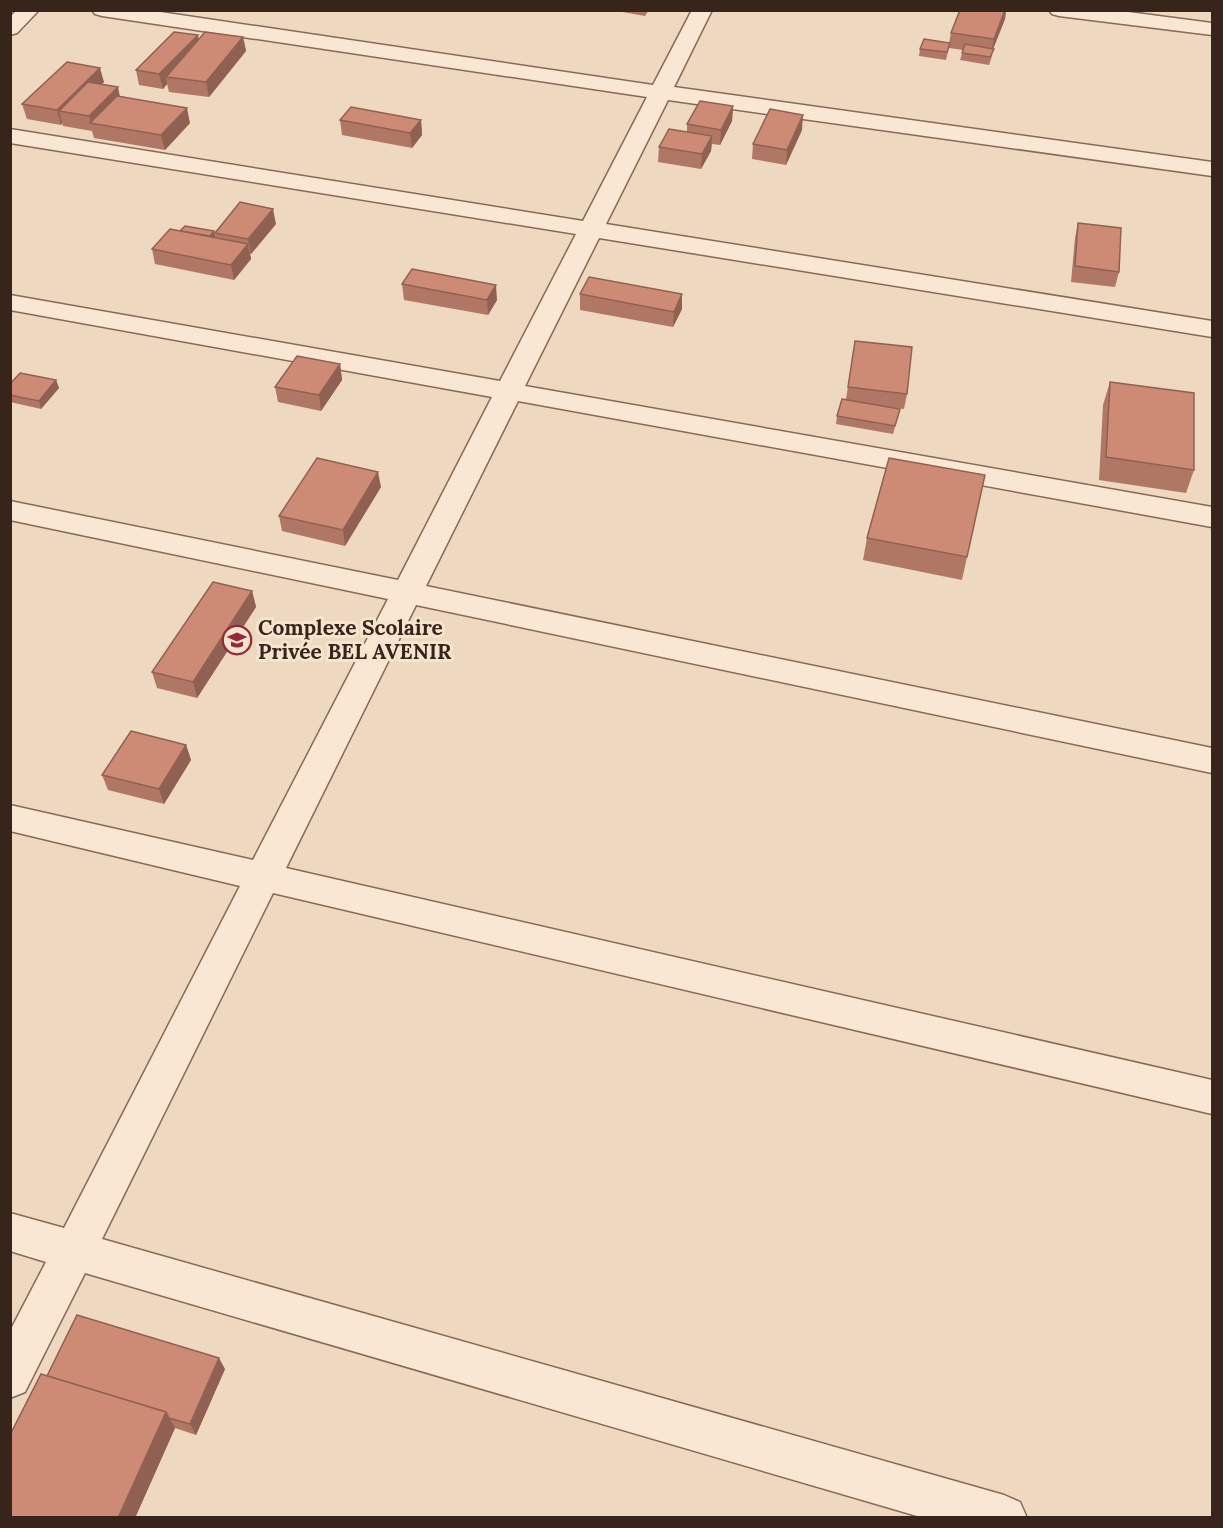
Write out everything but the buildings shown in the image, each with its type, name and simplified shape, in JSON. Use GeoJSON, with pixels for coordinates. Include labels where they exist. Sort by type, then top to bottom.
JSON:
{"type":"FeatureCollection","features":[{"type":"Feature","properties":{"kind":"street"},"geometry":{"type":"LineString","coordinates":[[10,29],[29,10]]}},
{"type":"Feature","properties":{"kind":"street"},"geometry":{"type":"LineString","coordinates":[[102,10],[660,92],[1212,169]]}},
{"type":"Feature","properties":{"kind":"street"},"geometry":{"type":"LineString","coordinates":[[10,1377],[702,10]]}},
{"type":"Feature","properties":{"kind":"street"},"geometry":{"type":"LineString","coordinates":[[1059,10],[1212,29]]}},
{"type":"Feature","properties":{"kind":"street"},"geometry":{"type":"LineString","coordinates":[[10,136],[590,231],[1212,329]]}},
{"type":"Feature","properties":{"kind":"street"},"geometry":{"type":"LineString","coordinates":[[10,302],[1212,517]]}},
{"type":"Feature","properties":{"kind":"street"},"geometry":{"type":"LineString","coordinates":[[10,510],[1212,761]]}},
{"type":"Feature","properties":{"kind":"street"},"geometry":{"type":"LineString","coordinates":[[10,818],[264,875],[1212,1097]]}},
{"type":"Feature","properties":{"kind":"street"},"geometry":{"type":"LineString","coordinates":[[10,1232],[1004,1518]]}},
{"type":"Feature","properties":{"kind":"place","name":"Complexe Scolaire Privée BEL AVENIR"},"geometry":{"type":"Point","coordinates":[237,640]}}]}
